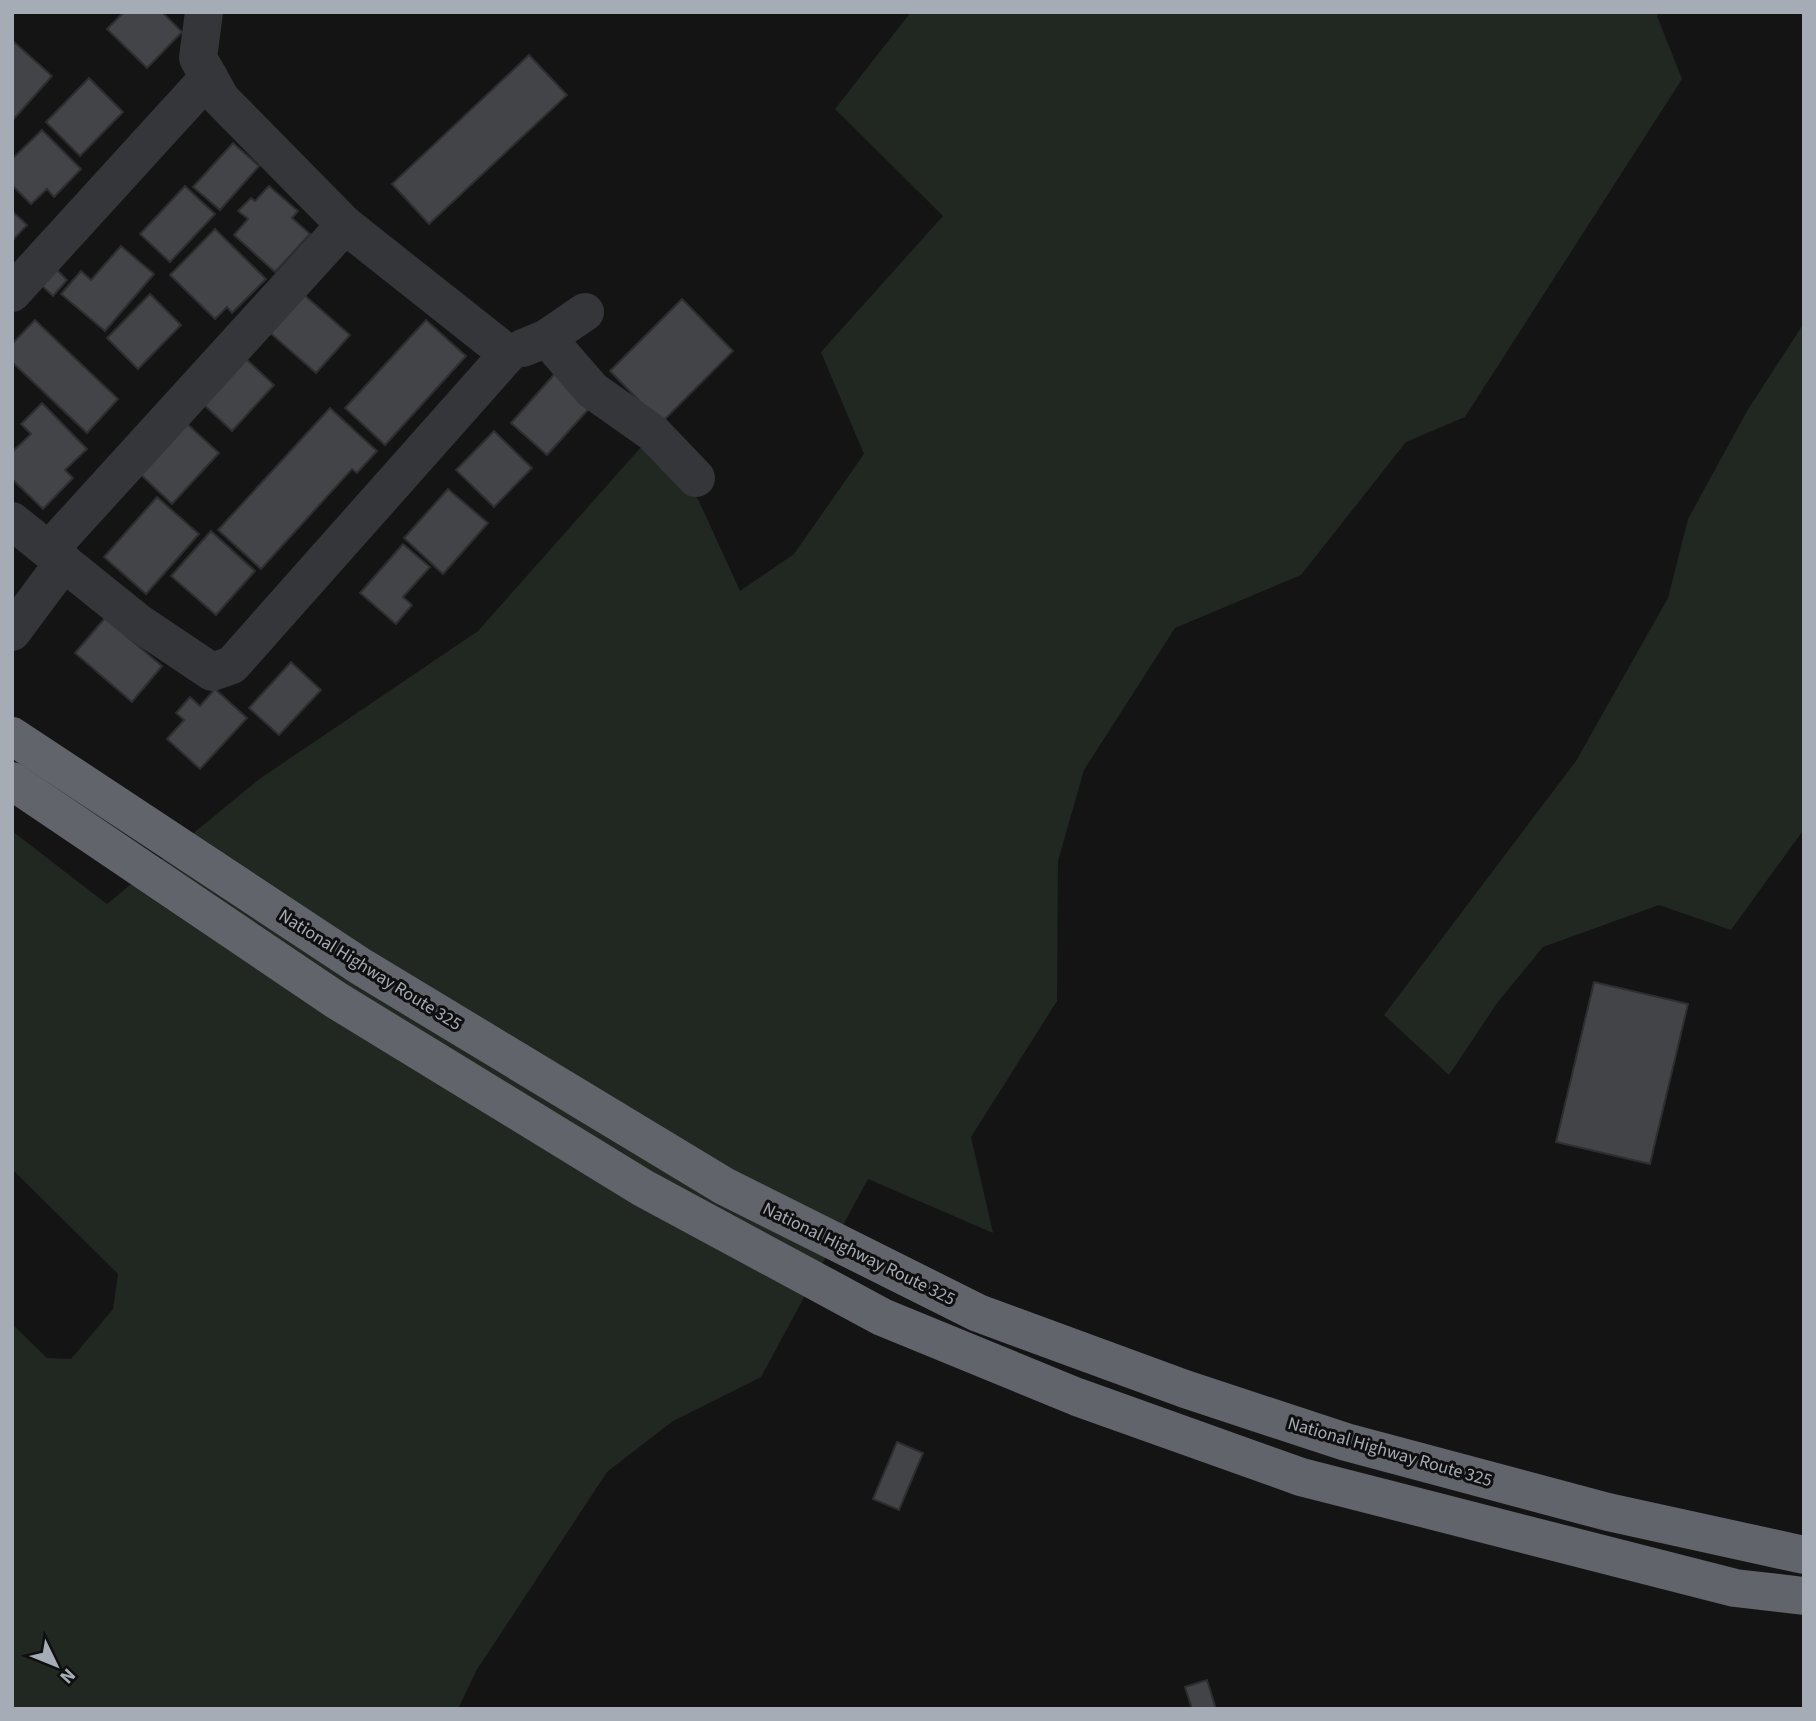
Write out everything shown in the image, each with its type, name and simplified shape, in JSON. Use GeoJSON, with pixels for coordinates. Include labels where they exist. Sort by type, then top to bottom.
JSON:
{"type":"FeatureCollection","features":[{"type":"Feature","properties":{"kind":"highway","name":"National Highway Route 325"},"geometry":{"type":"LineString","coordinates":[[12,736],[360,966],[712,1179],[978,1313],[1185,1389],[1346,1442],[1608,1512],[1804,1555]]}},
{"type":"Feature","properties":{"kind":"highway"},"geometry":{"type":"LineString","coordinates":[[12,781],[336,1000],[643,1188],[883,1317],[1077,1397],[1301,1477],[1735,1588],[1804,1596]]}},
{"type":"Feature","properties":{"kind":"street"},"geometry":{"type":"LineString","coordinates":[[204,12],[198,58],[221,99],[345,225],[508,354]]}},
{"type":"Feature","properties":{"kind":"street"},"geometry":{"type":"LineString","coordinates":[[12,293],[209,77]]}},
{"type":"Feature","properties":{"kind":"street"},"geometry":{"type":"LineString","coordinates":[[12,632],[57,556],[345,225]]}},
{"type":"Feature","properties":{"kind":"street"},"geometry":{"type":"LineString","coordinates":[[12,521],[139,623],[212,672],[232,665],[508,354],[547,338],[585,312]]}},
{"type":"Feature","properties":{"kind":"street"},"geometry":{"type":"LineString","coordinates":[[547,338],[592,390],[653,433],[696,478]]}},
{"type":"Feature","properties":{"kind":"shaded area"},"geometry":{"type":"Polygon","coordinates":[[[911,12],[1659,12],[1657,16],[1682,79],[1465,417],[1406,442],[1301,575],[1175,628],[1084,770],[1058,861],[1057,1001],[971,1137],[993,1233],[868,1179],[761,1377],[673,1421],[607,1472],[476,1671],[458,1709],[12,1709],[12,1324],[47,1358],[71,1359],[113,1309],[118,1274],[12,1169],[12,831],[107,904],[258,780],[478,631],[642,446],[698,499],[740,591],[794,554],[864,454],[821,352],[943,216],[835,109],[911,12]]]}},
{"type":"Feature","properties":{"kind":"shaded area"},"geometry":{"type":"Polygon","coordinates":[[[1804,323],[1802,832],[1731,930],[1659,905],[1543,947],[1497,1003],[1449,1075],[1384,1015],[1576,761],[1668,598],[1688,519],[1747,411],[1804,323]]]}},
{"type":"Feature","properties":{"kind":"building"},"geometry":{"type":"Polygon","coordinates":[[[124,12],[162,12],[182,32],[147,68],[107,29],[124,12]]]}},
{"type":"Feature","properties":{"kind":"building"},"geometry":{"type":"Polygon","coordinates":[[[14,42],[52,76],[12,121],[12,45],[14,42]]]}},
{"type":"Feature","properties":{"kind":"building"},"geometry":{"type":"Polygon","coordinates":[[[529,55],[567,95],[429,224],[392,184],[529,55]]]}},
{"type":"Feature","properties":{"kind":"building"},"geometry":{"type":"Polygon","coordinates":[[[89,78],[123,112],[80,156],[46,122],[89,78]]]}},
{"type":"Feature","properties":{"kind":"building"},"geometry":{"type":"Polygon","coordinates":[[[42,130],[81,169],[54,197],[47,189],[31,204],[12,185],[12,159],[42,130]]]}},
{"type":"Feature","properties":{"kind":"building"},"geometry":{"type":"Polygon","coordinates":[[[233,143],[259,166],[220,210],[193,187],[233,143]]]}},
{"type":"Feature","properties":{"kind":"building"},"geometry":{"type":"Polygon","coordinates":[[[185,186],[215,214],[170,262],[140,234],[185,186]]]}},
{"type":"Feature","properties":{"kind":"building"},"geometry":{"type":"Polygon","coordinates":[[[269,186],[298,211],[292,218],[310,234],[275,272],[234,235],[248,219],[238,211],[251,198],[255,201],[269,186]]]}},
{"type":"Feature","properties":{"kind":"building"},"geometry":{"type":"Polygon","coordinates":[[[12,211],[27,225],[12,241],[12,211]]]}},
{"type":"Feature","properties":{"kind":"building"},"geometry":{"type":"Polygon","coordinates":[[[215,229],[266,279],[232,313],[227,307],[215,319],[170,275],[215,229]]]}},
{"type":"Feature","properties":{"kind":"building"},"geometry":{"type":"Polygon","coordinates":[[[121,246],[154,274],[105,331],[61,294],[81,271],[91,280],[121,246]]]}},
{"type":"Feature","properties":{"kind":"building"},"geometry":{"type":"Polygon","coordinates":[[[54,267],[67,280],[53,296],[39,283],[54,267]]]}},
{"type":"Feature","properties":{"kind":"building"},"geometry":{"type":"Polygon","coordinates":[[[302,293],[350,335],[316,373],[268,331],[302,293]]]}},
{"type":"Feature","properties":{"kind":"building"},"geometry":{"type":"Polygon","coordinates":[[[150,294],[181,325],[138,369],[107,338],[150,294]]]}},
{"type":"Feature","properties":{"kind":"building"},"geometry":{"type":"Polygon","coordinates":[[[682,299],[733,351],[661,423],[610,371],[682,299]]]}},
{"type":"Feature","properties":{"kind":"building"},"geometry":{"type":"Polygon","coordinates":[[[35,320],[118,399],[87,433],[12,362],[12,344],[35,320]]]}},
{"type":"Feature","properties":{"kind":"building"},"geometry":{"type":"Polygon","coordinates":[[[426,320],[466,356],[385,445],[345,408],[426,320]]]}},
{"type":"Feature","properties":{"kind":"building"},"geometry":{"type":"Polygon","coordinates":[[[244,357],[274,385],[232,431],[202,403],[244,357]]]}},
{"type":"Feature","properties":{"kind":"building"},"geometry":{"type":"Polygon","coordinates":[[[559,369],[595,402],[547,455],[511,423],[559,369]]]}},
{"type":"Feature","properties":{"kind":"building"},"geometry":{"type":"Polygon","coordinates":[[[42,403],[87,449],[65,470],[73,478],[43,509],[12,479],[12,452],[31,434],[21,424],[42,403]]]}},
{"type":"Feature","properties":{"kind":"building"},"geometry":{"type":"Polygon","coordinates":[[[330,408],[377,451],[357,473],[352,469],[261,569],[218,530],[330,408]]]}},
{"type":"Feature","properties":{"kind":"building"},"geometry":{"type":"Polygon","coordinates":[[[184,421],[219,453],[172,504],[138,472],[184,421]]]}},
{"type":"Feature","properties":{"kind":"building"},"geometry":{"type":"Polygon","coordinates":[[[494,431],[532,468],[494,507],[456,470],[494,431]]]}},
{"type":"Feature","properties":{"kind":"building"},"geometry":{"type":"Polygon","coordinates":[[[448,489],[488,523],[443,574],[404,538],[448,489]]]}},
{"type":"Feature","properties":{"kind":"building"},"geometry":{"type":"Polygon","coordinates":[[[157,497],[199,534],[146,594],[104,557],[157,497]]]}},
{"type":"Feature","properties":{"kind":"building"},"geometry":{"type":"Polygon","coordinates":[[[211,531],[255,571],[216,615],[171,576],[211,531]]]}},
{"type":"Feature","properties":{"kind":"building"},"geometry":{"type":"Polygon","coordinates":[[[403,544],[430,567],[403,597],[412,605],[396,624],[360,593],[403,544]]]}},
{"type":"Feature","properties":{"kind":"building"},"geometry":{"type":"Polygon","coordinates":[[[105,618],[162,666],[132,702],[75,653],[105,618]]]}},
{"type":"Feature","properties":{"kind":"building"},"geometry":{"type":"Polygon","coordinates":[[[291,662],[321,690],[279,735],[249,708],[291,662]]]}},
{"type":"Feature","properties":{"kind":"building"},"geometry":{"type":"Polygon","coordinates":[[[215,689],[247,718],[200,769],[167,739],[184,720],[176,713],[190,697],[200,706],[215,689]]]}},
{"type":"Feature","properties":{"kind":"building"},"geometry":{"type":"Polygon","coordinates":[[[1594,982],[1688,1004],[1650,1164],[1556,1142],[1594,982]]]}},
{"type":"Feature","properties":{"kind":"building"},"geometry":{"type":"Polygon","coordinates":[[[897,1442],[923,1453],[899,1510],[873,1499],[897,1442]]]}},
{"type":"Feature","properties":{"kind":"building"},"geometry":{"type":"Polygon","coordinates":[[[1207,1680],[1216,1709],[1192,1709],[1185,1687],[1207,1680]]]}}]}
